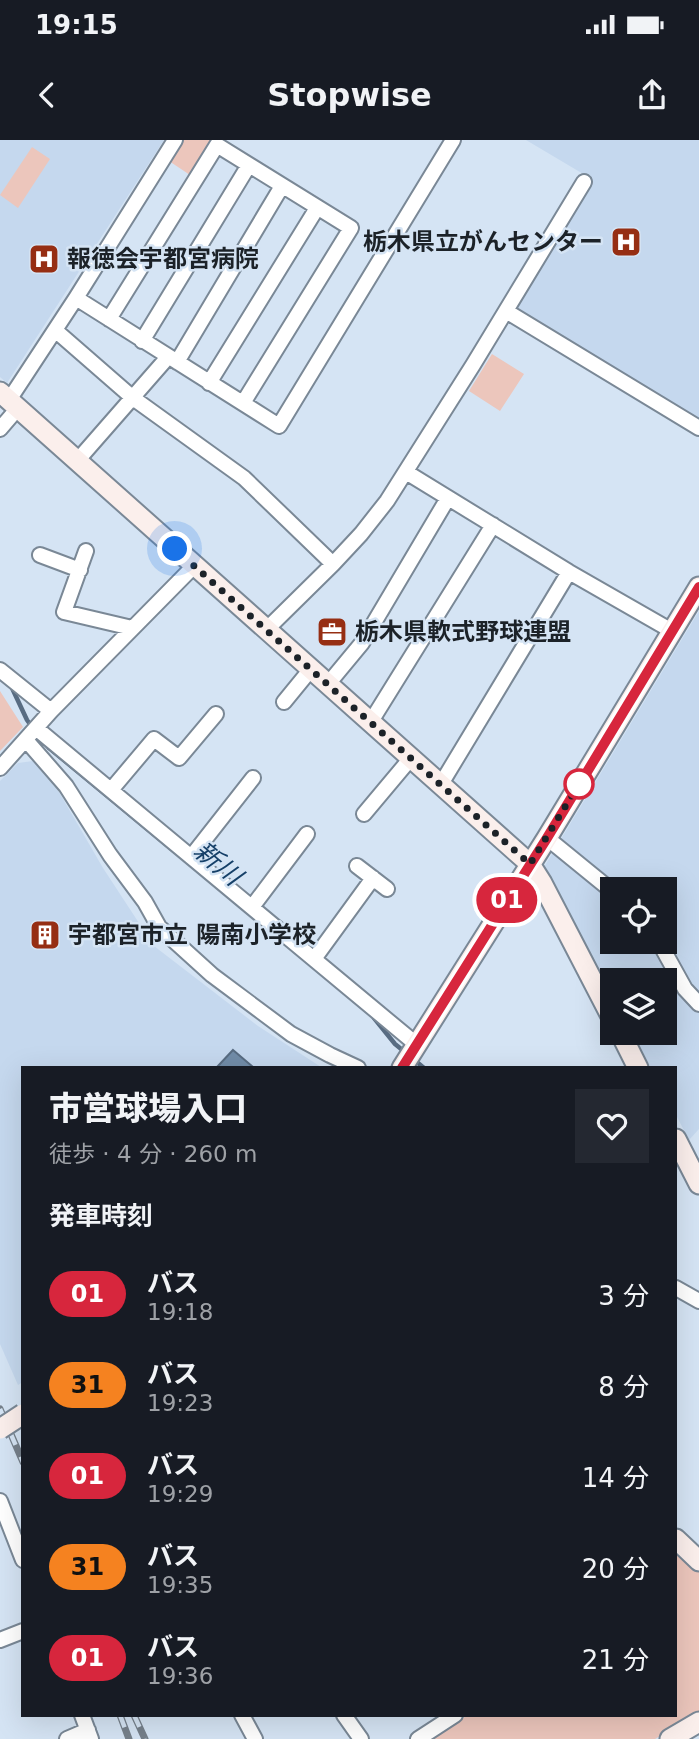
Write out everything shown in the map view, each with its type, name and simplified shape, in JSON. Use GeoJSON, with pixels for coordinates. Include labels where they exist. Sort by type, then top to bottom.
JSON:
{"type":"FeatureCollection","features":[{"type":"Feature","properties":{"kind":"street"},"geometry":{"type":"LineString","coordinates":[[0,429],[9,400],[175,140]]}},
{"type":"Feature","properties":{"kind":"street"},"geometry":{"type":"LineString","coordinates":[[76,298],[279,426],[453,140]]}},
{"type":"Feature","properties":{"kind":"street"},"geometry":{"type":"LineString","coordinates":[[109,319],[217,145],[351,228],[243,403]]}},
{"type":"Feature","properties":{"kind":"street"},"geometry":{"type":"LineString","coordinates":[[142,341],[249,165]]}},
{"type":"Feature","properties":{"kind":"street"},"geometry":{"type":"LineString","coordinates":[[267,629],[333,564],[369,523],[406,472],[584,182]]}},
{"type":"Feature","properties":{"kind":"street"},"geometry":{"type":"LineString","coordinates":[[77,461],[133,398],[173,359],[282,186]]}},
{"type":"Feature","properties":{"kind":"street"},"geometry":{"type":"LineString","coordinates":[[209,383],[317,208]]}},
{"type":"Feature","properties":{"kind":"street"},"geometry":{"type":"LineString","coordinates":[[506,311],[699,428]]}},
{"type":"Feature","properties":{"kind":"street"},"geometry":{"type":"LineString","coordinates":[[55,330],[133,398],[244,478],[333,564]]}},
{"type":"Feature","properties":{"kind":"street"},"geometry":{"type":"LineString","coordinates":[[9,400],[530,864],[600,995]]}},
{"type":"Feature","properties":{"kind":"street"},"geometry":{"type":"LineString","coordinates":[[406,472],[569,572],[672,631]]}},
{"type":"Feature","properties":{"kind":"street"},"geometry":{"type":"LineString","coordinates":[[328,684],[362,643],[448,498]]}},
{"type":"Feature","properties":{"kind":"street"},"geometry":{"type":"LineString","coordinates":[[370,723],[493,525]]}},
{"type":"Feature","properties":{"kind":"street"},"geometry":{"type":"LineString","coordinates":[[86,551],[64,612],[132,628]]}},
{"type":"Feature","properties":{"kind":"street"},"geometry":{"type":"LineString","coordinates":[[40,555],[79,569]]}},
{"type":"Feature","properties":{"kind":"street"},"geometry":{"type":"LineString","coordinates":[[0,768],[194,566]]}},
{"type":"Feature","properties":{"kind":"street"},"geometry":{"type":"LineString","coordinates":[[441,784],[569,572]]}},
{"type":"Feature","properties":{"kind":"street"},"geometry":{"type":"LineString","coordinates":[[405,1066],[416,1044],[547,838],[699,587]]}},
{"type":"Feature","properties":{"kind":"street"},"geometry":{"type":"LineString","coordinates":[[284,702],[312,669]]}},
{"type":"Feature","properties":{"kind":"street"},"geometry":{"type":"LineString","coordinates":[[0,670],[51,712]]}},
{"type":"Feature","properties":{"kind":"street"},"geometry":{"type":"LineString","coordinates":[[111,790],[153,739],[178,758],[216,714]]}},
{"type":"Feature","properties":{"kind":"street"},"geometry":{"type":"LineString","coordinates":[[36,728],[416,1044]]}},
{"type":"Feature","properties":{"kind":"street"},"geometry":{"type":"LineString","coordinates":[[26,740],[66,786],[159,927],[212,975],[291,1034],[354,1066]]}},
{"type":"Feature","properties":{"kind":"street"},"geometry":{"type":"LineString","coordinates":[[364,814],[411,758]]}},
{"type":"Feature","properties":{"kind":"street"},"geometry":{"type":"LineString","coordinates":[[191,857],[253,778]]}},
{"type":"Feature","properties":{"kind":"street"},"geometry":{"type":"LineString","coordinates":[[252,907],[307,834]]}},
{"type":"Feature","properties":{"kind":"street"},"geometry":{"type":"LineString","coordinates":[[547,838],[600,881]]}},
{"type":"Feature","properties":{"kind":"street"},"geometry":{"type":"LineString","coordinates":[[357,866],[387,889]]}},
{"type":"Feature","properties":{"kind":"street"},"geometry":{"type":"LineString","coordinates":[[314,959],[373,878]]}},
{"type":"Feature","properties":{"kind":"street"},"geometry":{"type":"LineString","coordinates":[[666,954],[685,989],[699,1004]]}},
{"type":"Feature","properties":{"kind":"street"},"geometry":{"type":"LineString","coordinates":[[626,1045],[637,1066]]}},
{"type":"Feature","properties":{"kind":"street"},"geometry":{"type":"LineString","coordinates":[[677,1141],[699,1184]]}},
{"type":"Feature","properties":{"kind":"street"},"geometry":{"type":"LineString","coordinates":[[677,1289],[699,1301]]}},
{"type":"Feature","properties":{"kind":"street"},"geometry":{"type":"LineString","coordinates":[[0,1429],[21,1414]]}},
{"type":"Feature","properties":{"kind":"street"},"geometry":{"type":"LineString","coordinates":[[0,1501],[21,1555]]}},
{"type":"Feature","properties":{"kind":"street"},"geometry":{"type":"LineString","coordinates":[[677,1539],[699,1561]]}},
{"type":"Feature","properties":{"kind":"street"},"geometry":{"type":"LineString","coordinates":[[0,1640],[21,1632]]}},
{"type":"Feature","properties":{"kind":"street"},"geometry":{"type":"LineString","coordinates":[[67,1739],[90,1734],[83,1717]]}},
{"type":"Feature","properties":{"kind":"street"},"geometry":{"type":"LineString","coordinates":[[243,1717],[255,1739]]}},
{"type":"Feature","properties":{"kind":"street"},"geometry":{"type":"LineString","coordinates":[[345,1717],[361,1739]]}},
{"type":"Feature","properties":{"kind":"street"},"geometry":{"type":"LineString","coordinates":[[418,1739],[453,1717]]}},
{"type":"Feature","properties":{"kind":"street"},"geometry":{"type":"LineString","coordinates":[[670,1739],[699,1722]]}},
{"type":"Feature","properties":{"kind":"shaded area","name":"報徳会宇都宮病院"},"geometry":{"type":"Polygon","coordinates":[[[0,140],[164,140],[7,383],[0,377],[0,140]]]}},
{"type":"Feature","properties":{"kind":"shaded area"},"geometry":{"type":"Polygon","coordinates":[[[182,140],[217,140],[193,177],[169,161],[182,140]]]}},
{"type":"Feature","properties":{"kind":"shaded area","name":"栃木県立がんセンター"},"geometry":{"type":"Polygon","coordinates":[[[526,140],[699,140],[699,420],[515,306],[590,178],[526,140]]]}},
{"type":"Feature","properties":{"kind":"shaded area"},"geometry":{"type":"Polygon","coordinates":[[[32,147],[50,159],[18,208],[0,195],[32,147]]]}},
{"type":"Feature","properties":{"kind":"shaded area"},"geometry":{"type":"Polygon","coordinates":[[[492,354],[524,374],[500,411],[469,391],[492,354]]]}},
{"type":"Feature","properties":{"kind":"shaded area"},"geometry":{"type":"Polygon","coordinates":[[[699,611],[699,1129],[689,1140],[677,1117],[677,1066],[649,1066],[638,1045],[677,1045],[677,968],[600,968],[600,973],[544,867],[699,611]]]}},
{"type":"Feature","properties":{"kind":"shaded area"},"geometry":{"type":"Polygon","coordinates":[[[0,691],[23,727],[0,751],[0,691]]]}},
{"type":"Feature","properties":{"kind":"shaded area"},"geometry":{"type":"Polygon","coordinates":[[[33,761],[59,792],[103,868],[154,946],[258,1026],[319,1066],[21,1066],[21,1383],[18,1385],[0,1344],[0,781],[18,763],[33,761]]]}},
{"type":"Feature","properties":{"kind":"shaded area"},"geometry":{"type":"Polygon","coordinates":[[[233,1050],[252,1066],[218,1066],[233,1050]]]}},
{"type":"Feature","properties":{"kind":"shaded area"},"geometry":{"type":"Polygon","coordinates":[[[677,1548],[699,1569],[699,1713],[655,1739],[430,1739],[465,1717],[677,1717],[677,1548]]]}},
{"type":"Feature","properties":{"kind":"waterway","name":"新川"},"geometry":{"type":"LineString","coordinates":[[12,688],[32,727]]}},
{"type":"Feature","properties":{"kind":"waterway","name":"新川"},"geometry":{"type":"LineString","coordinates":[[44,742],[174,851]]}},
{"type":"Feature","properties":{"kind":"waterway","name":"新川"},"geometry":{"type":"LineString","coordinates":[[374,1018],[406,1053]]}},
{"type":"Feature","properties":{"kind":"waterway","name":"新川"},"geometry":{"type":"LineString","coordinates":[[412,1058],[422,1066]]}},
{"type":"Feature","properties":{"kind":"railway"},"geometry":{"type":"LineString","coordinates":[[0,1409],[21,1457]]}},
{"type":"Feature","properties":{"kind":"railway"},"geometry":{"type":"LineString","coordinates":[[121,1717],[129,1739]]}},
{"type":"Feature","properties":{"kind":"railway"},"geometry":{"type":"LineString","coordinates":[[135,1717],[145,1739]]}},
{"type":"Feature","properties":{"kind":"bus line","name":"01"},"geometry":{"type":"LineString","coordinates":[[403,1066],[547,838],[699,587]]}},
{"type":"Feature","properties":{"kind":"place","name":"栃木県立がんセンター"},"geometry":{"type":"Point","coordinates":[626,242]}},
{"type":"Feature","properties":{"kind":"place","name":"報徳会宇都宮病院"},"geometry":{"type":"Point","coordinates":[44,259]}},
{"type":"Feature","properties":{"kind":"place","name":"栃木県軟式野球連盟"},"geometry":{"type":"Point","coordinates":[332,632]}},
{"type":"Feature","properties":{"kind":"place","name":"宇都宮市立 陽南小学校"},"geometry":{"type":"Point","coordinates":[45,935]}},
{"type":"Feature","properties":{"kind":"route"},"geometry":{"type":"LineString","coordinates":[[175,549],[530,864],[579,784]]}}]}
